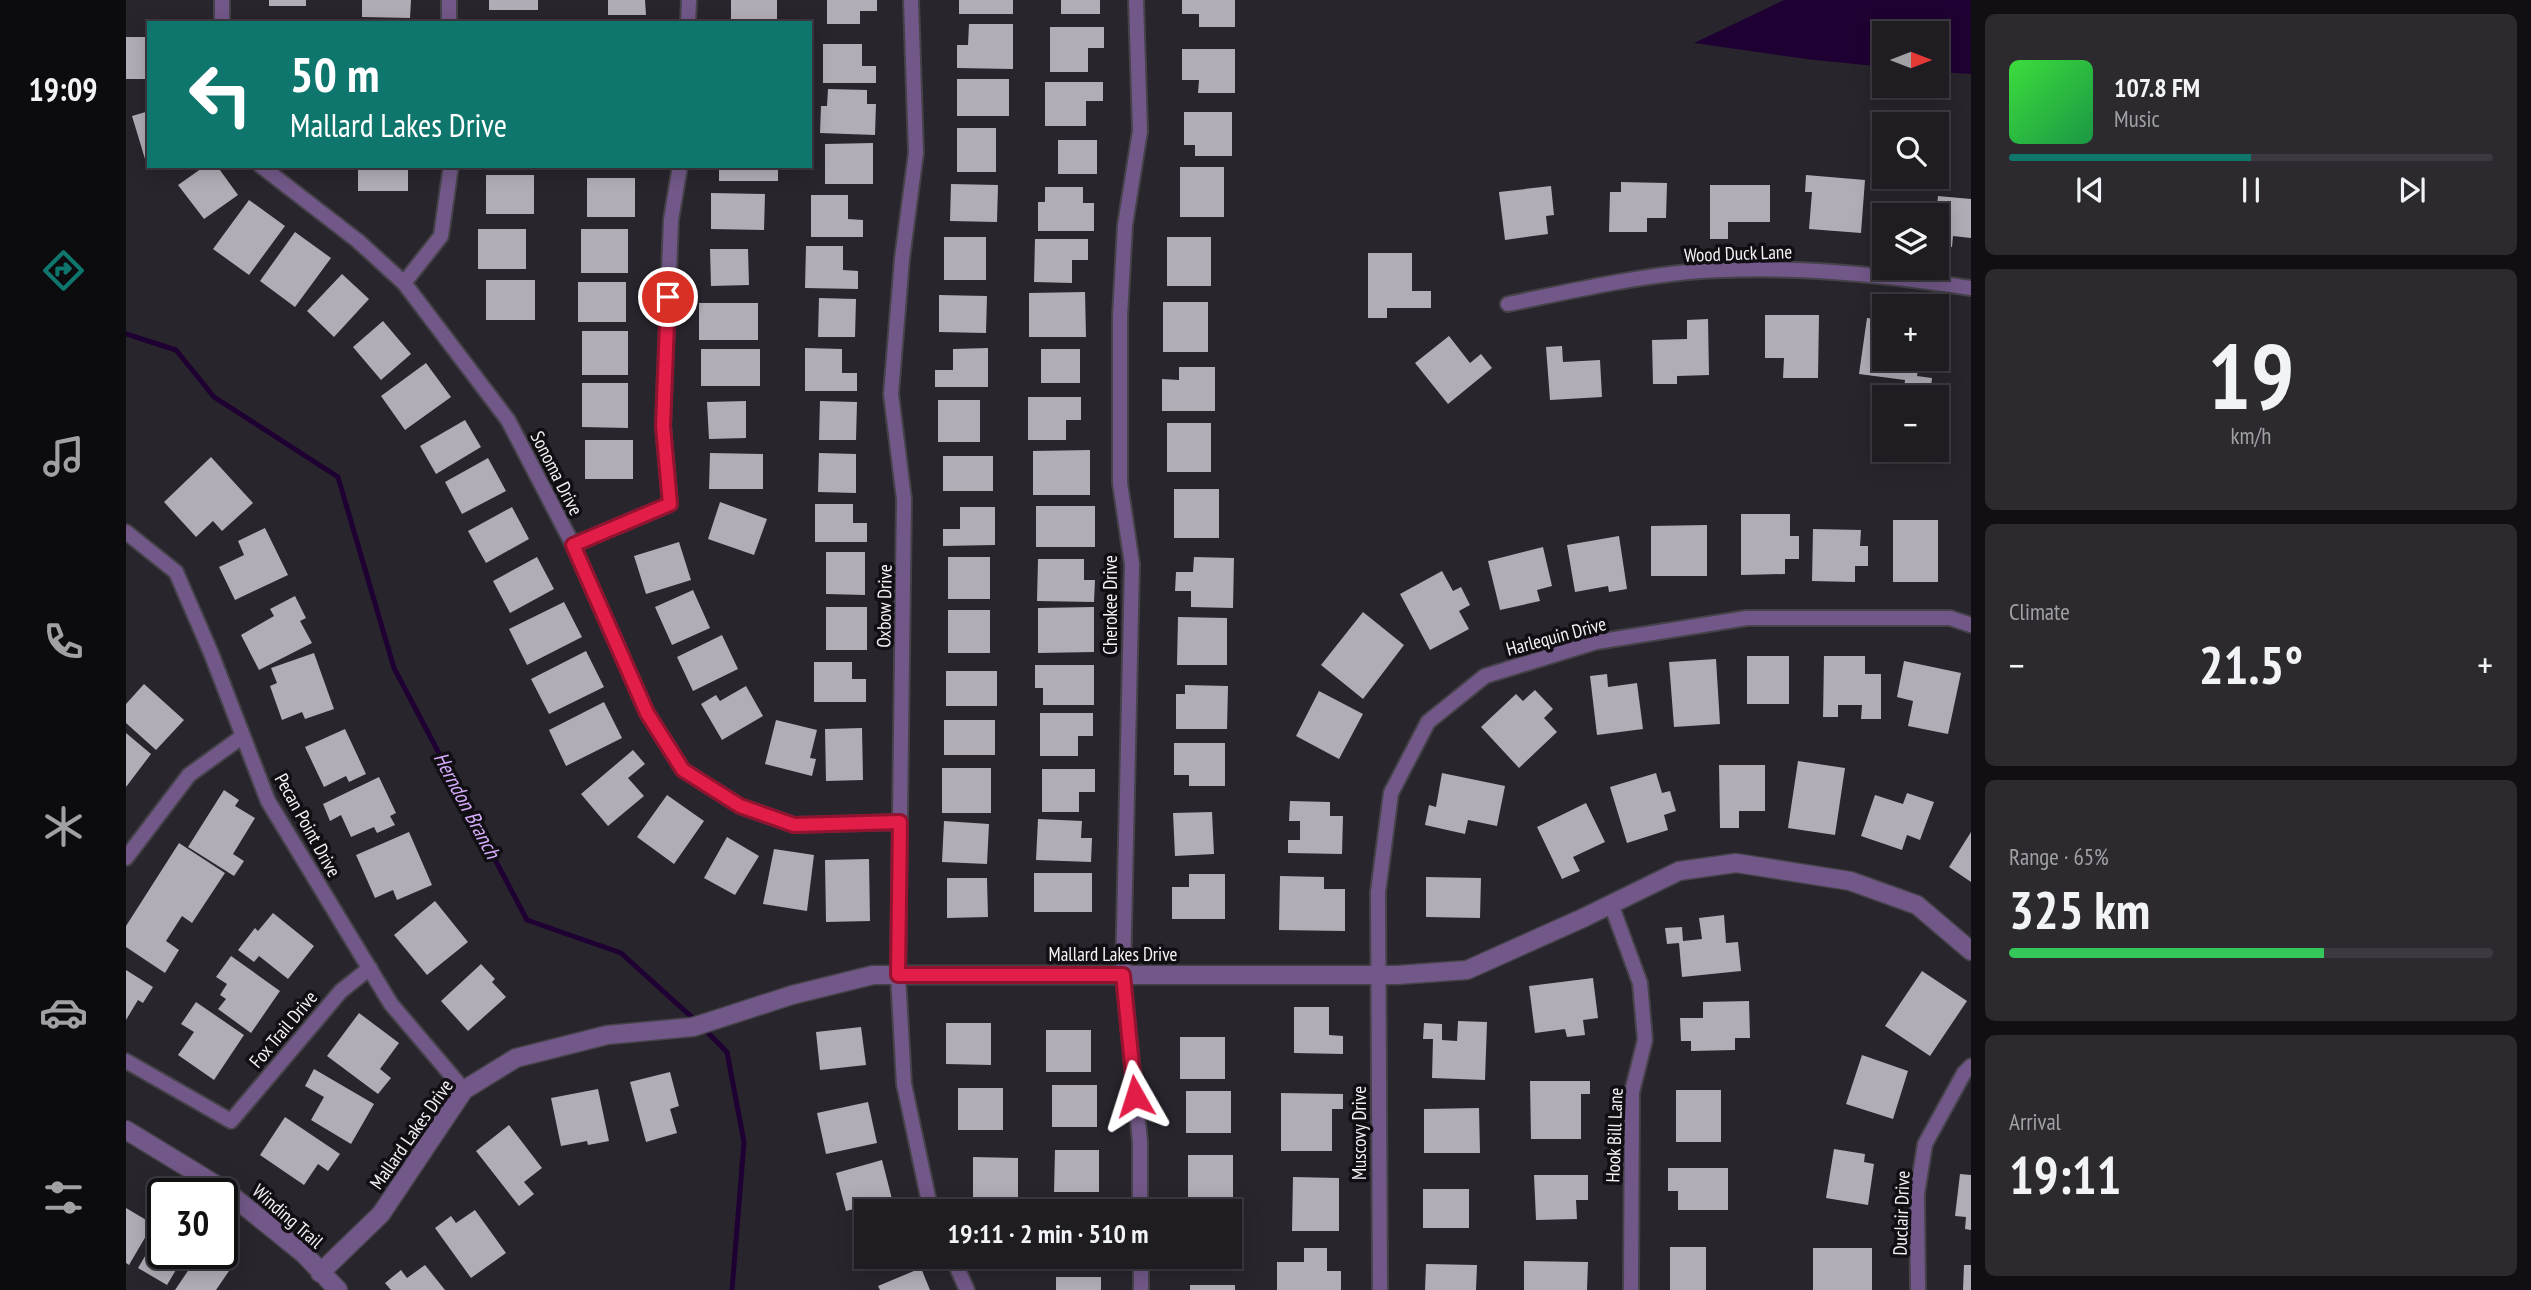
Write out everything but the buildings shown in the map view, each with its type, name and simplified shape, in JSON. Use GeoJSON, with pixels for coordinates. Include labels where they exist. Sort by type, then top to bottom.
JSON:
{"type":"FeatureCollection","features":[{"type":"Feature","properties":{"kind":"street"},"geometry":{"type":"LineString","coordinates":[[222,0],[222,21]]}},
{"type":"Feature","properties":{"kind":"street"},"geometry":{"type":"LineString","coordinates":[[449,0],[449,21]]}},
{"type":"Feature","properties":{"kind":"street"},"geometry":{"type":"LineString","coordinates":[[688,21],[689,0]]}},
{"type":"Feature","properties":{"kind":"street","name":"Oxbow Drive"},"geometry":{"type":"LineString","coordinates":[[911,0],[916,153],[902,259],[891,394],[904,499],[898,975],[904,1084],[928,1199]]}},
{"type":"Feature","properties":{"kind":"street","name":"Cherokee Drive"},"geometry":{"type":"LineString","coordinates":[[1136,0],[1140,131],[1125,225],[1119,316],[1119,483],[1132,564],[1123,975],[1140,1142],[1140,1199]]}},
{"type":"Feature","properties":{"kind":"street","name":"Sonoma Drive"},"geometry":{"type":"LineString","coordinates":[[264,168],[358,241],[404,283],[508,420],[573,545],[647,713],[683,770],[740,806],[794,825],[900,822]]}},
{"type":"Feature","properties":{"kind":"street"},"geometry":{"type":"LineString","coordinates":[[404,283],[441,236],[451,168]]}},
{"type":"Feature","properties":{"kind":"street"},"geometry":{"type":"LineString","coordinates":[[573,545],[670,504],[663,426],[671,220],[680,168]]}},
{"type":"Feature","properties":{"kind":"street","name":"Wood Duck Lane"},"geometry":{"type":"LineString","coordinates":[[1508,304],[1598,286],[1700,272],[1788,269],[1891,276],[1971,288]]}},
{"type":"Feature","properties":{"kind":"street","name":"Pecan Point Drive"},"geometry":{"type":"LineString","coordinates":[[126,532],[176,572],[211,653],[268,801],[391,1004],[464,1090]]}},
{"type":"Feature","properties":{"kind":"street","name":"Harlequin Drive"},"geometry":{"type":"LineString","coordinates":[[1377,975],[1378,892],[1391,793],[1428,723],[1485,676],[1596,642],[1746,618],[1950,618],[1971,625]]}},
{"type":"Feature","properties":{"kind":"street"},"geometry":{"type":"LineString","coordinates":[[126,859],[189,775],[243,736]]}},
{"type":"Feature","properties":{"kind":"street","name":"Mallard Lakes Drive"},"geometry":{"type":"LineString","coordinates":[[320,1273],[381,1214],[464,1090],[516,1058],[607,1035],[693,1027],[792,995],[873,975],[1377,975],[1467,970],[1679,871],[1736,863],[1850,881],[1917,905],[1971,951]]}},
{"type":"Feature","properties":{"kind":"street","name":"Hook Bill Lane"},"geometry":{"type":"LineString","coordinates":[[1611,904],[1640,983],[1645,1040],[1632,1092],[1631,1290]]}},
{"type":"Feature","properties":{"kind":"street","name":"Fox Trail Drive"},"geometry":{"type":"LineString","coordinates":[[126,1061],[231,1121],[341,991],[370,968]]}},
{"type":"Feature","properties":{"kind":"street","name":"Muscovy Drive"},"geometry":{"type":"LineString","coordinates":[[1377,975],[1380,1290]]}},
{"type":"Feature","properties":{"kind":"street","name":"Duclair Drive"},"geometry":{"type":"LineString","coordinates":[[1918,1290],[1917,1194],[1925,1144],[1964,1073],[1971,1066]]}},
{"type":"Feature","properties":{"kind":"street","name":"Winding Trail"},"geometry":{"type":"LineString","coordinates":[[131,1133],[226,1191],[303,1254],[338,1290]]}},
{"type":"Feature","properties":{"kind":"street"},"geometry":{"type":"LineString","coordinates":[[958,1269],[967,1290]]}},
{"type":"Feature","properties":{"kind":"street"},"geometry":{"type":"LineString","coordinates":[[1141,1269],[1141,1290]]}},
{"type":"Feature","properties":{"kind":"shaded area"},"geometry":{"type":"Polygon","coordinates":[[[1784,0],[1971,0],[1971,74],[1950,73],[1950,21],[1872,21],[1872,66],[1694,43],[1784,0]]]}},
{"type":"Feature","properties":{"kind":"waterway","name":"Herndon Branch"},"geometry":{"type":"LineString","coordinates":[[126,334],[176,350],[214,397],[338,477],[394,668],[527,920],[621,953],[696,1021]]}},
{"type":"Feature","properties":{"kind":"waterway","name":"Herndon Branch"},"geometry":{"type":"LineString","coordinates":[[703,1028],[727,1052],[744,1142],[732,1290]]}},
{"type":"Feature","properties":{"kind":"route"},"geometry":{"type":"LineString","coordinates":[[668,297],[663,426],[670,504],[573,545],[647,713],[683,770],[740,806],[794,825],[900,822],[898,975],[1123,975],[1135,1096]]}}]}
